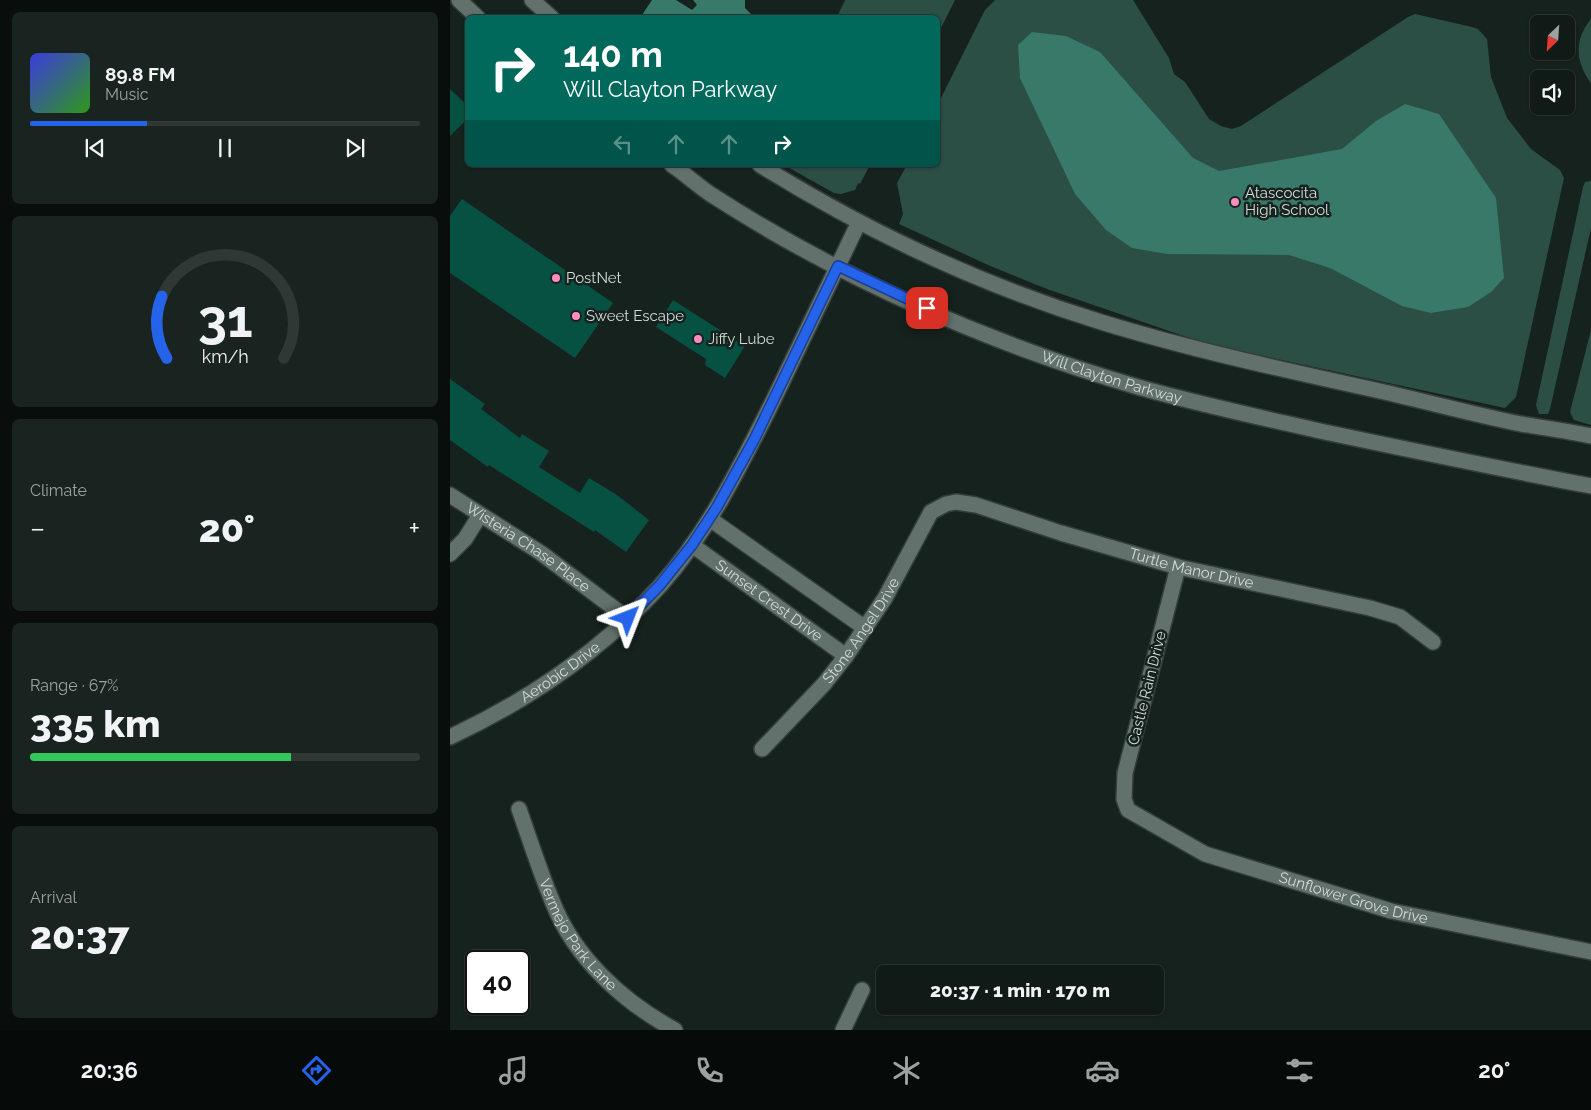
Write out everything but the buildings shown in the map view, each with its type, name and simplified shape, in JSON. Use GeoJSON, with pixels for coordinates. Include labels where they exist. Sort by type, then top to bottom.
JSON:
{"type":"FeatureCollection","features":[{"type":"Feature","properties":{"kind":"street"},"geometry":{"type":"LineString","coordinates":[[459,0],[475,15]]}},
{"type":"Feature","properties":{"kind":"street"},"geometry":{"type":"LineString","coordinates":[[532,0],[549,15]]}},
{"type":"Feature","properties":{"kind":"street","name":"Will Clayton Parkway"},"geometry":{"type":"LineString","coordinates":[[675,167],[692,177],[712,196],[838,266],[936,312],[1007,342],[1136,386],[1206,406],[1591,486]]}},
{"type":"Feature","properties":{"kind":"street"},"geometry":{"type":"LineString","coordinates":[[763,167],[859,222],[1011,290],[1099,322],[1189,347],[1272,367],[1521,424],[1591,436]]}},
{"type":"Feature","properties":{"kind":"street","name":"Aerobic Drive"},"geometry":{"type":"LineString","coordinates":[[450,737],[489,719],[567,671],[628,618],[660,585],[692,545],[710,519],[754,440],[859,222]]}},
{"type":"Feature","properties":{"kind":"street","name":"Wisteria Chase Place"},"geometry":{"type":"LineString","coordinates":[[450,495],[541,553],[628,618]]}},
{"type":"Feature","properties":{"kind":"street","name":"Turtle Manor Drive"},"geometry":{"type":"LineString","coordinates":[[946,504],[956,502],[976,505],[1060,533],[1178,568],[1370,608],[1400,617],[1433,642]]}},
{"type":"Feature","properties":{"kind":"street","name":"Stone Angel Drive"},"geometry":{"type":"LineString","coordinates":[[762,749],[802,709],[846,656],[885,598],[931,512],[946,504]]}},
{"type":"Feature","properties":{"kind":"street"},"geometry":{"type":"LineString","coordinates":[[450,554],[465,539],[480,515]]}},
{"type":"Feature","properties":{"kind":"street"},"geometry":{"type":"LineString","coordinates":[[710,519],[865,628]]}},
{"type":"Feature","properties":{"kind":"street","name":"Sunset Crest Drive"},"geometry":{"type":"LineString","coordinates":[[692,545],[846,656]]}},
{"type":"Feature","properties":{"kind":"street","name":"Castle Rain Drive"},"geometry":{"type":"LineString","coordinates":[[1128,810],[1124,799],[1125,773],[1178,568]]}},
{"type":"Feature","properties":{"kind":"street","name":"Vermejo Park Lane"},"geometry":{"type":"LineString","coordinates":[[519,809],[553,904],[574,941],[623,996],[650,1017],[675,1030]]}},
{"type":"Feature","properties":{"kind":"street","name":"Sunflower Grove Drive"},"geometry":{"type":"LineString","coordinates":[[1128,810],[1205,854],[1233,863],[1391,911],[1591,952]]}},
{"type":"Feature","properties":{"kind":"street"},"geometry":{"type":"LineString","coordinates":[[843,1030],[862,990]]}},
{"type":"Feature","properties":{"kind":"shaded area"},"geometry":{"type":"Polygon","coordinates":[[[652,0],[676,0],[692,10],[697,5],[693,0],[745,0],[745,8],[752,15],[642,15],[652,0]]]}},
{"type":"Feature","properties":{"kind":"shaded area"},"geometry":{"type":"Polygon","coordinates":[[[845,0],[955,0],[940,30],[940,15],[838,15],[845,0]]]}},
{"type":"Feature","properties":{"kind":"shaded area","name":"Atascocita High School"},"geometry":{"type":"Polygon","coordinates":[[[995,0],[1133,0],[1169,58],[1174,74],[1185,82],[1209,119],[1221,126],[1232,129],[1241,126],[1415,14],[1478,29],[1487,39],[1491,77],[1507,118],[1531,149],[1560,170],[1564,178],[1516,397],[1505,408],[1207,344],[1047,289],[988,265],[899,224],[903,214],[897,183],[906,167],[940,167],[940,100],[985,10],[995,0]]]}},
{"type":"Feature","properties":{"kind":"shaded area"},"geometry":{"type":"Polygon","coordinates":[[[1591,19],[1591,83],[1579,59],[1579,43],[1585,27],[1591,19]]]}},
{"type":"Feature","properties":{"kind":"shaded area"},"geometry":{"type":"Polygon","coordinates":[[[1032,32],[1066,36],[1100,52],[1193,158],[1219,171],[1342,149],[1376,121],[1405,104],[1439,114],[1496,198],[1504,278],[1491,292],[1468,307],[1431,313],[1402,306],[1330,268],[1289,255],[1167,254],[1132,248],[1106,230],[1075,194],[1020,78],[1018,45],[1032,32]]]}},
{"type":"Feature","properties":{"kind":"shaded area"},"geometry":{"type":"Polygon","coordinates":[[[788,167],[869,167],[855,190],[841,194],[834,193],[788,167]]]}},
{"type":"Feature","properties":{"kind":"shaded area"},"geometry":{"type":"Polygon","coordinates":[[[1591,181],[1591,228],[1550,409],[1548,414],[1539,414],[1536,405],[1583,187],[1585,182],[1591,181]]]}},
{"type":"Feature","properties":{"kind":"shaded area"},"geometry":{"type":"Polygon","coordinates":[[[1591,330],[1591,425],[1574,420],[1570,412],[1591,330]]]}},
{"type":"Feature","properties":{"kind":"place","name":"Atascocita High School"},"geometry":{"type":"Point","coordinates":[1235,202]}},
{"type":"Feature","properties":{"kind":"place","name":"PostNet"},"geometry":{"type":"Point","coordinates":[556,278]}},
{"type":"Feature","properties":{"kind":"place","name":"Sweet Escape"},"geometry":{"type":"Point","coordinates":[576,316]}},
{"type":"Feature","properties":{"kind":"place","name":"Jiffy Lube"},"geometry":{"type":"Point","coordinates":[698,339]}},
{"type":"Feature","properties":{"kind":"route"},"geometry":{"type":"LineString","coordinates":[[628,618],[660,585],[710,519],[754,440],[838,266],[927,308]]}}]}
